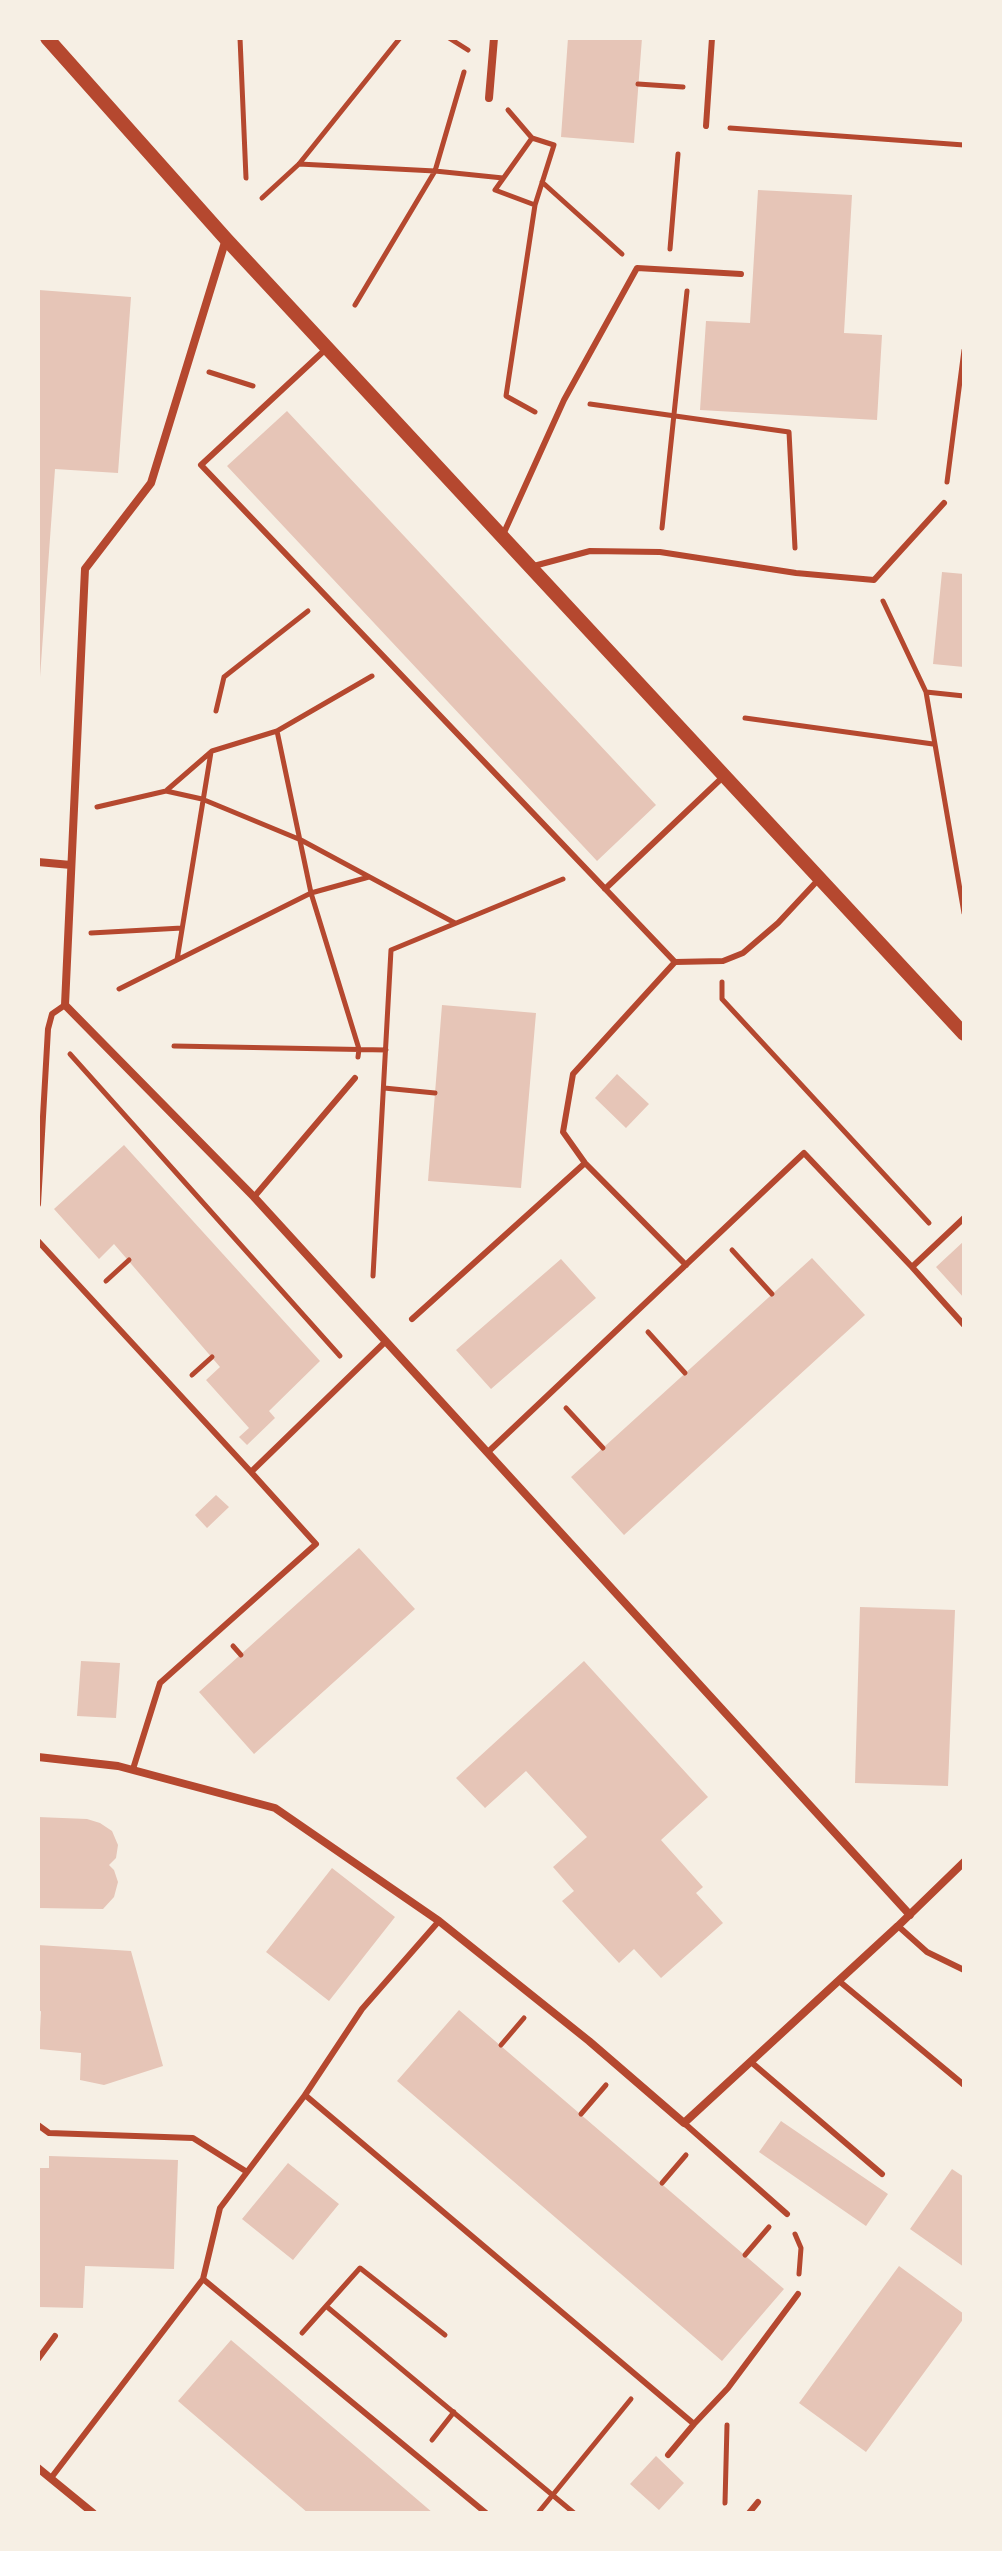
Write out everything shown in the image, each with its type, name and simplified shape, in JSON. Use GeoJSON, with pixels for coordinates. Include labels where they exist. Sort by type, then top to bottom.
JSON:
{"type":"FeatureCollection","features":[{"type":"Feature","properties":{"kind":"street"},"geometry":{"type":"LineString","coordinates":[[47,38],[226,239],[964,1034]]}},
{"type":"Feature","properties":{"kind":"street"},"geometry":{"type":"LineString","coordinates":[[489,98],[494,38]]}},
{"type":"Feature","properties":{"kind":"street"},"geometry":{"type":"LineString","coordinates":[[226,239],[151,483],[85,569],[65,1005],[254,1197],[910,1915]]}},
{"type":"Feature","properties":{"kind":"street"},"geometry":{"type":"LineString","coordinates":[[38,862],[71,865]]}},
{"type":"Feature","properties":{"kind":"street"},"geometry":{"type":"LineString","coordinates":[[38,1757],[133,1769],[275,1808],[439,1921],[589,2041],[684,2123],[964,1862]]}},
{"type":"Feature","properties":{"kind":"street"},"geometry":{"type":"LineString","coordinates":[[38,2468],[93,2513]]}},
{"type":"Feature","properties":{"kind":"lane"},"geometry":{"type":"LineString","coordinates":[[706,126],[712,38]]}},
{"type":"Feature","properties":{"kind":"lane"},"geometry":{"type":"LineString","coordinates":[[502,537],[564,400],[637,268],[741,274]]}},
{"type":"Feature","properties":{"kind":"lane"},"geometry":{"type":"LineString","coordinates":[[327,348],[201,465],[675,962]]}},
{"type":"Feature","properties":{"kind":"lane"},"geometry":{"type":"LineString","coordinates":[[530,567],[590,551],[660,552],[796,573],[874,580],[944,503]]}},
{"type":"Feature","properties":{"kind":"lane"},"geometry":{"type":"LineString","coordinates":[[605,889],[724,776]]}},
{"type":"Feature","properties":{"kind":"lane"},"geometry":{"type":"LineString","coordinates":[[686,1265],[585,1163],[563,1132],[573,1074],[675,962],[723,961],[743,953],[778,923],[819,879]]}},
{"type":"Feature","properties":{"kind":"lane"},"geometry":{"type":"LineString","coordinates":[[38,1204],[48,1029],[52,1014],[65,1005]]}},
{"type":"Feature","properties":{"kind":"lane"},"geometry":{"type":"LineString","coordinates":[[254,1197],[355,1078]]}},
{"type":"Feature","properties":{"kind":"lane"},"geometry":{"type":"LineString","coordinates":[[488,1452],[804,1153],[964,1325]]}},
{"type":"Feature","properties":{"kind":"lane"},"geometry":{"type":"LineString","coordinates":[[412,1319],[585,1163]]}},
{"type":"Feature","properties":{"kind":"lane"},"geometry":{"type":"LineString","coordinates":[[912,1267],[964,1218]]}},
{"type":"Feature","properties":{"kind":"lane"},"geometry":{"type":"LineString","coordinates":[[38,1241],[316,1544],[160,1683],[133,1769]]}},
{"type":"Feature","properties":{"kind":"lane"},"geometry":{"type":"LineString","coordinates":[[251,1472],[386,1341]]}},
{"type":"Feature","properties":{"kind":"lane"},"geometry":{"type":"LineString","coordinates":[[51,2478],[203,2279],[220,2208],[305,2095],[362,2009],[439,1921]]}},
{"type":"Feature","properties":{"kind":"lane"},"geometry":{"type":"LineString","coordinates":[[898,1926],[927,1952],[964,1970]]}},
{"type":"Feature","properties":{"kind":"lane"},"geometry":{"type":"LineString","coordinates":[[839,1981],[964,2085]]}},
{"type":"Feature","properties":{"kind":"lane"},"geometry":{"type":"LineString","coordinates":[[751,2062],[882,2174]]}},
{"type":"Feature","properties":{"kind":"lane"},"geometry":{"type":"LineString","coordinates":[[305,2095],[694,2424]]}},
{"type":"Feature","properties":{"kind":"lane"},"geometry":{"type":"LineString","coordinates":[[684,2123],[787,2214]]}},
{"type":"Feature","properties":{"kind":"lane"},"geometry":{"type":"LineString","coordinates":[[38,2125],[49,2133],[193,2138],[247,2172]]}},
{"type":"Feature","properties":{"kind":"lane"},"geometry":{"type":"LineString","coordinates":[[203,2279],[486,2513]]}},
{"type":"Feature","properties":{"kind":"lane"},"geometry":{"type":"LineString","coordinates":[[668,2455],[728,2388],[798,2294]]}},
{"type":"Feature","properties":{"kind":"lane"},"geometry":{"type":"LineString","coordinates":[[38,2359],[55,2336]]}},
{"type":"Feature","properties":{"kind":"lane"},"geometry":{"type":"LineString","coordinates":[[749,2513],[758,2502]]}},
{"type":"Feature","properties":{"kind":"path"},"geometry":{"type":"LineString","coordinates":[[240,38],[246,178]]}},
{"type":"Feature","properties":{"kind":"path"},"geometry":{"type":"LineString","coordinates":[[262,198],[299,164],[400,38]]}},
{"type":"Feature","properties":{"kind":"path"},"geometry":{"type":"LineString","coordinates":[[355,305],[435,171],[465,66]]}},
{"type":"Feature","properties":{"kind":"path"},"geometry":{"type":"LineString","coordinates":[[638,84],[683,87]]}},
{"type":"Feature","properties":{"kind":"path"},"geometry":{"type":"LineString","coordinates":[[489,98],[513,114],[532,138],[554,145],[535,205],[506,396],[554,421]]}},
{"type":"Feature","properties":{"kind":"path"},"geometry":{"type":"LineString","coordinates":[[706,126],[964,145]]}},
{"type":"Feature","properties":{"kind":"path"},"geometry":{"type":"LineString","coordinates":[[532,138],[495,190],[535,205]]}},
{"type":"Feature","properties":{"kind":"path"},"geometry":{"type":"LineString","coordinates":[[668,270],[678,154]]}},
{"type":"Feature","properties":{"kind":"path"},"geometry":{"type":"LineString","coordinates":[[299,164],[504,178]]}},
{"type":"Feature","properties":{"kind":"path"},"geometry":{"type":"LineString","coordinates":[[542,182],[637,268]]}},
{"type":"Feature","properties":{"kind":"path"},"geometry":{"type":"LineString","coordinates":[[660,552],[689,271]]}},
{"type":"Feature","properties":{"kind":"path"},"geometry":{"type":"LineString","coordinates":[[944,503],[964,350]]}},
{"type":"Feature","properties":{"kind":"path"},"geometry":{"type":"LineString","coordinates":[[187,366],[277,394]]}},
{"type":"Feature","properties":{"kind":"path"},"geometry":{"type":"LineString","coordinates":[[564,400],[789,432],[796,573]]}},
{"type":"Feature","properties":{"kind":"path"},"geometry":{"type":"LineString","coordinates":[[874,580],[926,692],[964,913]]}},
{"type":"Feature","properties":{"kind":"path"},"geometry":{"type":"LineString","coordinates":[[216,711],[224,677],[325,598]]}},
{"type":"Feature","properties":{"kind":"path"},"geometry":{"type":"LineString","coordinates":[[166,791],[212,751],[277,731],[390,665]]}},
{"type":"Feature","properties":{"kind":"path"},"geometry":{"type":"LineString","coordinates":[[926,692],[964,696]]}},
{"type":"Feature","properties":{"kind":"path"},"geometry":{"type":"LineString","coordinates":[[745,718],[933,744]]}},
{"type":"Feature","properties":{"kind":"path"},"geometry":{"type":"LineString","coordinates":[[277,731],[311,893],[359,1049],[355,1078]]}},
{"type":"Feature","properties":{"kind":"path"},"geometry":{"type":"LineString","coordinates":[[177,960],[212,751]]}},
{"type":"Feature","properties":{"kind":"path"},"geometry":{"type":"LineString","coordinates":[[73,813],[166,791],[202,799],[301,840],[456,924]]}},
{"type":"Feature","properties":{"kind":"path"},"geometry":{"type":"LineString","coordinates":[[373,1276],[391,950],[586,870]]}},
{"type":"Feature","properties":{"kind":"path"},"geometry":{"type":"LineString","coordinates":[[119,989],[311,893],[369,877]]}},
{"type":"Feature","properties":{"kind":"path"},"geometry":{"type":"LineString","coordinates":[[67,935],[182,928]]}},
{"type":"Feature","properties":{"kind":"path"},"geometry":{"type":"LineString","coordinates":[[723,961],[722,999],[943,1238]]}},
{"type":"Feature","properties":{"kind":"path"},"geometry":{"type":"LineString","coordinates":[[48,1029],[354,1372]]}},
{"type":"Feature","properties":{"kind":"path"},"geometry":{"type":"LineString","coordinates":[[174,1046],[386,1050]]}},
{"type":"Feature","properties":{"kind":"path"},"geometry":{"type":"LineString","coordinates":[[384,1088],[435,1093]]}},
{"type":"Feature","properties":{"kind":"path"},"geometry":{"type":"LineString","coordinates":[[718,1235],[772,1294]]}},
{"type":"Feature","properties":{"kind":"path"},"geometry":{"type":"LineString","coordinates":[[633,1315],[685,1373]]}},
{"type":"Feature","properties":{"kind":"path"},"geometry":{"type":"LineString","coordinates":[[551,1392],[603,1448]]}},
{"type":"Feature","properties":{"kind":"path"},"geometry":{"type":"LineString","coordinates":[[501,2045],[525,2017]]}},
{"type":"Feature","properties":{"kind":"path"},"geometry":{"type":"LineString","coordinates":[[581,2114],[607,2085]]}},
{"type":"Feature","properties":{"kind":"path"},"geometry":{"type":"LineString","coordinates":[[662,2183],[687,2155]]}},
{"type":"Feature","properties":{"kind":"path"},"geometry":{"type":"LineString","coordinates":[[787,2214],[801,2248],[798,2294]]}},
{"type":"Feature","properties":{"kind":"path"},"geometry":{"type":"LineString","coordinates":[[745,2255],[769,2227]]}},
{"type":"Feature","properties":{"kind":"path"},"geometry":{"type":"LineString","coordinates":[[288,2349],[360,2268],[445,2335]]}},
{"type":"Feature","properties":{"kind":"path"},"geometry":{"type":"LineString","coordinates":[[326,2306],[574,2513]]}},
{"type":"Feature","properties":{"kind":"path"},"geometry":{"type":"LineString","coordinates":[[538,2513],[645,2383]]}},
{"type":"Feature","properties":{"kind":"path"},"geometry":{"type":"LineString","coordinates":[[725,2513],[728,2388]]}},
{"type":"Feature","properties":{"kind":"path"},"geometry":{"type":"LineString","coordinates":[[419,2458],[454,2412]]}},
{"type":"Feature","properties":{"kind":"building"},"geometry":{"type":"Polygon","coordinates":[[[568,38],[642,38],[634,143],[561,137],[568,38]]]}},
{"type":"Feature","properties":{"kind":"building"},"geometry":{"type":"Polygon","coordinates":[[[758,190],[852,195],[844,333],[882,335],[877,420],[700,410],[706,321],[750,323],[758,190]]]}},
{"type":"Feature","properties":{"kind":"building"},"geometry":{"type":"Polygon","coordinates":[[[39,290],[131,297],[118,473],[55,469],[38,677],[39,290]]]}},
{"type":"Feature","properties":{"kind":"building"},"geometry":{"type":"Polygon","coordinates":[[[287,411],[656,805],[597,861],[227,466],[287,411]]]}},
{"type":"Feature","properties":{"kind":"building"},"geometry":{"type":"Polygon","coordinates":[[[942,572],[964,574],[964,667],[933,664],[942,572]]]}},
{"type":"Feature","properties":{"kind":"building"},"geometry":{"type":"Polygon","coordinates":[[[442,1005],[536,1013],[521,1188],[428,1181],[442,1005]]]}},
{"type":"Feature","properties":{"kind":"building"},"geometry":{"type":"Polygon","coordinates":[[[617,1074],[649,1104],[626,1128],[595,1098],[617,1074]]]}},
{"type":"Feature","properties":{"kind":"building"},"geometry":{"type":"Polygon","coordinates":[[[124,1145],[320,1361],[269,1411],[275,1418],[247,1445],[239,1437],[249,1428],[206,1380],[220,1367],[114,1244],[99,1259],[54,1209],[124,1145]]]}},
{"type":"Feature","properties":{"kind":"building"},"geometry":{"type":"Polygon","coordinates":[[[964,1241],[964,1298],[936,1267],[964,1241]]]}},
{"type":"Feature","properties":{"kind":"building"},"geometry":{"type":"Polygon","coordinates":[[[812,1258],[865,1315],[624,1535],[571,1477],[812,1258]]]}},
{"type":"Feature","properties":{"kind":"building"},"geometry":{"type":"Polygon","coordinates":[[[561,1259],[596,1298],[491,1389],[456,1350],[561,1259]]]}},
{"type":"Feature","properties":{"kind":"building"},"geometry":{"type":"Polygon","coordinates":[[[216,1495],[229,1507],[207,1528],[195,1515],[216,1495]]]}},
{"type":"Feature","properties":{"kind":"building"},"geometry":{"type":"Polygon","coordinates":[[[359,1548],[415,1609],[254,1754],[199,1692],[359,1548]]]}},
{"type":"Feature","properties":{"kind":"building"},"geometry":{"type":"Polygon","coordinates":[[[860,1607],[955,1610],[948,1786],[855,1783],[860,1607]]]}},
{"type":"Feature","properties":{"kind":"building"},"geometry":{"type":"Polygon","coordinates":[[[81,1661],[120,1663],[116,1718],[77,1716],[81,1661]]]}},
{"type":"Feature","properties":{"kind":"building"},"geometry":{"type":"Polygon","coordinates":[[[584,1661],[708,1797],[661,1840],[703,1887],[696,1893],[723,1923],[661,1978],[634,1949],[619,1963],[562,1901],[574,1891],[553,1867],[587,1837],[526,1771],[485,1808],[456,1778],[584,1661]]]}},
{"type":"Feature","properties":{"kind":"building"},"geometry":{"type":"Polygon","coordinates":[[[38,1817],[87,1819],[112,1831],[118,1845],[116,1858],[109,1865],[118,1882],[114,1897],[103,1909],[38,1908],[38,1817]]]}},
{"type":"Feature","properties":{"kind":"building"},"geometry":{"type":"Polygon","coordinates":[[[332,1868],[395,1917],[329,2001],[266,1952],[332,1868]]]}},
{"type":"Feature","properties":{"kind":"building"},"geometry":{"type":"Polygon","coordinates":[[[38,1945],[131,1951],[163,2066],[104,2085],[80,2080],[81,2053],[39,2049],[38,1945]]]}},
{"type":"Feature","properties":{"kind":"building"},"geometry":{"type":"Polygon","coordinates":[[[459,2010],[784,2289],[722,2361],[397,2081],[459,2010]]]}},
{"type":"Feature","properties":{"kind":"building"},"geometry":{"type":"Polygon","coordinates":[[[781,2121],[888,2194],[866,2226],[759,2152],[781,2121]]]}},
{"type":"Feature","properties":{"kind":"building"},"geometry":{"type":"Polygon","coordinates":[[[49,2156],[178,2160],[174,2269],[85,2266],[83,2308],[38,2307],[38,2168],[49,2168],[49,2156]]]}},
{"type":"Feature","properties":{"kind":"building"},"geometry":{"type":"Polygon","coordinates":[[[288,2163],[339,2204],[293,2260],[242,2219],[288,2163]]]}},
{"type":"Feature","properties":{"kind":"building"},"geometry":{"type":"Polygon","coordinates":[[[952,2169],[964,2177],[964,2267],[910,2229],[952,2169]]]}},
{"type":"Feature","properties":{"kind":"building"},"geometry":{"type":"Polygon","coordinates":[[[899,2266],[964,2314],[964,2318],[866,2452],[799,2403],[899,2266]]]}},
{"type":"Feature","properties":{"kind":"building"},"geometry":{"type":"Polygon","coordinates":[[[231,2340],[433,2513],[308,2513],[178,2401],[231,2340]]]}},
{"type":"Feature","properties":{"kind":"building"},"geometry":{"type":"Polygon","coordinates":[[[656,2456],[684,2483],[659,2510],[630,2484],[656,2456]]]}}]}
